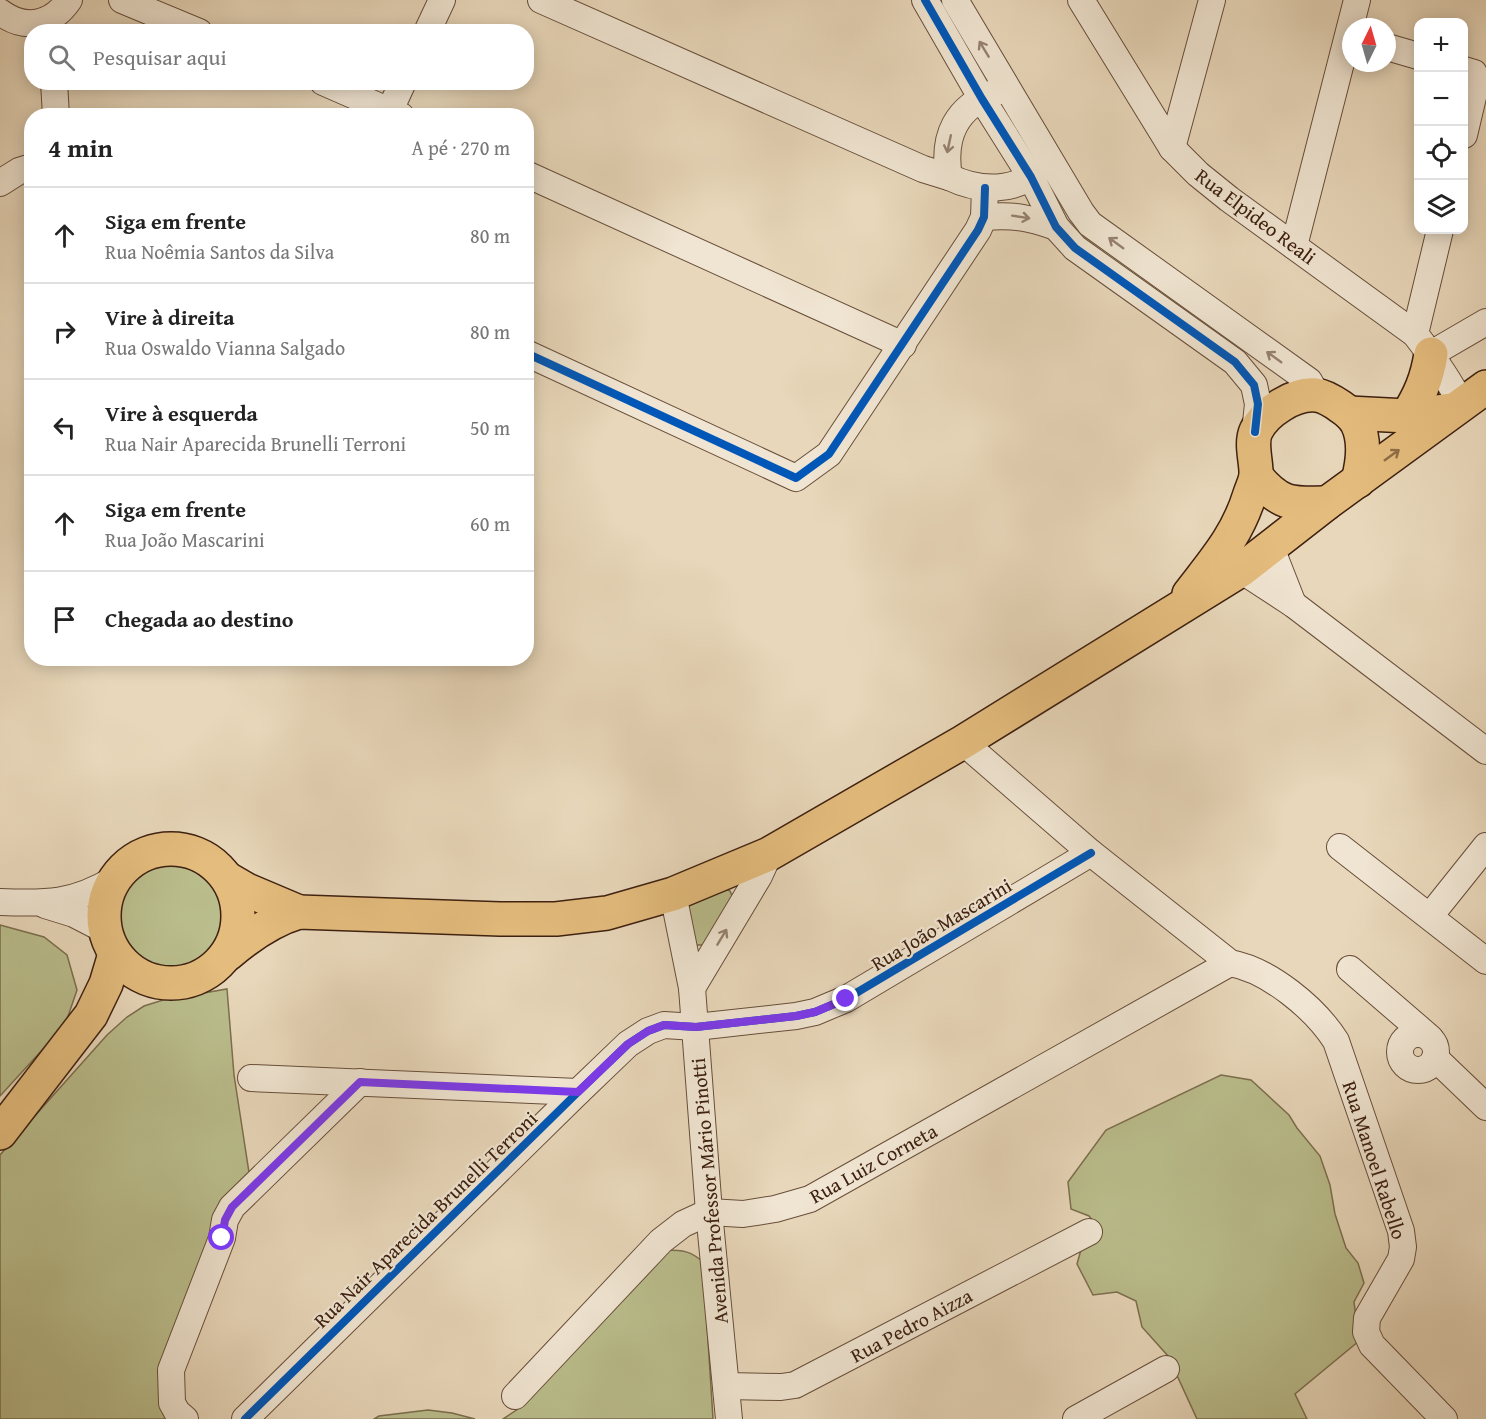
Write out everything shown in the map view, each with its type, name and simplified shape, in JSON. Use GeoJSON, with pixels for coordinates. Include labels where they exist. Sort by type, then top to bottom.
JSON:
{"type":"FeatureCollection","features":[{"type":"Feature","properties":{"kind":"main road"},"geometry":{"type":"LineString","coordinates":[[1407,416],[1427,378],[1423,344]]}},
{"type":"Feature","properties":{"kind":"main road"},"geometry":{"type":"LineString","coordinates":[[1327,503],[1294,504],[1269,492],[1256,476],[1253,461],[1255,432],[1272,412],[1289,401],[1303,396],[1317,395],[1334,402],[1349,413],[1357,422],[1362,439],[1363,456],[1358,481]]}},
{"type":"Feature","properties":{"kind":"main road"},"geometry":{"type":"LineString","coordinates":[[1349,413],[1407,416],[1467,400]]}},
{"type":"Feature","properties":{"kind":"main road"},"geometry":{"type":"LineString","coordinates":[[92,1015],[118,999],[158,983],[185,983],[209,972],[261,929],[285,916],[299,912],[500,919],[556,919],[607,913],[673,894],[769,854],[963,742],[1241,570],[1327,503],[1467,400]]}},
{"type":"Feature","properties":{"kind":"main road"},"geometry":{"type":"LineString","coordinates":[[1176,609],[1233,537],[1246,508],[1256,476]]}},
{"type":"Feature","properties":{"kind":"main road"},"geometry":{"type":"LineString","coordinates":[[1233,537],[1241,570]]}},
{"type":"Feature","properties":{"kind":"main road"},"geometry":{"type":"LineString","coordinates":[[0,1132],[92,1015],[106,984],[110,942],[104,904],[115,879],[133,861],[158,850],[184,850],[209,860],[228,879],[248,890],[299,912]]}},
{"type":"Feature","properties":{"kind":"main road"},"geometry":{"type":"LineString","coordinates":[[228,879],[238,903],[238,929],[228,954]]}},
{"type":"Feature","properties":{"kind":"main road"},"geometry":{"type":"LineString","coordinates":[[110,942],[134,973],[158,983]]}},
{"type":"Feature","properties":{"kind":"street"},"geometry":{"type":"LineString","coordinates":[[51,24],[69,0]]}},
{"type":"Feature","properties":{"kind":"street"},"geometry":{"type":"LineString","coordinates":[[122,0],[180,24]]}},
{"type":"Feature","properties":{"kind":"street"},"geometry":{"type":"LineString","coordinates":[[431,24],[442,0]]}},
{"type":"Feature","properties":{"kind":"street"},"geometry":{"type":"LineString","coordinates":[[541,0],[572,6],[923,169],[972,186],[985,188],[1009,186],[1031,177],[1049,159]]}},
{"type":"Feature","properties":{"kind":"street"},"geometry":{"type":"LineString","coordinates":[[925,0],[982,99],[1031,177],[1056,227],[1075,248],[1235,362],[1254,386],[1258,404],[1255,432]]}},
{"type":"Feature","properties":{"kind":"street"},"geometry":{"type":"LineString","coordinates":[[956,0],[1090,225],[1309,381],[1317,395]]}},
{"type":"Feature","properties":{"kind":"street","name":"Rua Elpideo Reali"},"geometry":{"type":"LineString","coordinates":[[1081,0],[1172,148],[1229,200],[1294,246],[1423,344],[1455,391],[1467,400]]}},
{"type":"Feature","properties":{"kind":"street"},"geometry":{"type":"LineString","coordinates":[[1172,148],[1212,0]]}},
{"type":"Feature","properties":{"kind":"street"},"geometry":{"type":"LineString","coordinates":[[1353,18],[1357,0]]}},
{"type":"Feature","properties":{"kind":"street"},"geometry":{"type":"LineString","coordinates":[[0,12],[9,19],[22,24],[44,24]]}},
{"type":"Feature","properties":{"kind":"street"},"geometry":{"type":"LineString","coordinates":[[1396,49],[1414,54]]}},
{"type":"Feature","properties":{"kind":"street"},"geometry":{"type":"LineString","coordinates":[[1294,246],[1342,62]]}},
{"type":"Feature","properties":{"kind":"street"},"geometry":{"type":"LineString","coordinates":[[1466,126],[1477,80],[1469,71]]}},
{"type":"Feature","properties":{"kind":"street"},"geometry":{"type":"LineString","coordinates":[[54,90],[56,108]]}},
{"type":"Feature","properties":{"kind":"street"},"geometry":{"type":"LineString","coordinates":[[342,90],[384,108]]}},
{"type":"Feature","properties":{"kind":"street"},"geometry":{"type":"LineString","coordinates":[[397,108],[401,90]]}},
{"type":"Feature","properties":{"kind":"street"},"geometry":{"type":"LineString","coordinates":[[949,177],[947,152],[953,128],[966,108],[997,92],[1008,90]]}},
{"type":"Feature","properties":{"kind":"street"},"geometry":{"type":"LineString","coordinates":[[0,183],[24,169]]}},
{"type":"Feature","properties":{"kind":"street"},"geometry":{"type":"LineString","coordinates":[[534,178],[903,345]]}},
{"type":"Feature","properties":{"kind":"street"},"geometry":{"type":"LineString","coordinates":[[534,357],[796,478],[829,454],[903,345],[984,218],[985,188]]}},
{"type":"Feature","properties":{"kind":"street"},"geometry":{"type":"LineString","coordinates":[[984,218],[1011,215],[1029,217],[1056,227]]}},
{"type":"Feature","properties":{"kind":"street"},"geometry":{"type":"LineString","coordinates":[[1439,234],[1423,344],[1486,322]]}},
{"type":"Feature","properties":{"kind":"street"},"geometry":{"type":"LineString","coordinates":[[1271,548],[1293,604]]}},
{"type":"Feature","properties":{"kind":"street"},"geometry":{"type":"LineString","coordinates":[[1241,570],[1293,604],[1486,751]]}},
{"type":"Feature","properties":{"kind":"street","name":"Rua Manoel Rabello"},"geometry":{"type":"LineString","coordinates":[[963,742],[1091,853],[1230,963],[1245,966],[1269,979],[1315,1013],[1335,1041],[1401,1231],[1404,1247],[1401,1259],[1367,1318],[1366,1332],[1372,1345],[1444,1419]]}},
{"type":"Feature","properties":{"kind":"street"},"geometry":{"type":"LineString","coordinates":[[1430,916],[1486,846]]}},
{"type":"Feature","properties":{"kind":"street"},"geometry":{"type":"LineString","coordinates":[[1340,847],[1486,960]]}},
{"type":"Feature","properties":{"kind":"street","name":"Rua João Mascarini"},"geometry":{"type":"LineString","coordinates":[[696,1027],[796,1016],[815,1012],[846,999],[1091,853]]}},
{"type":"Feature","properties":{"kind":"street"},"geometry":{"type":"LineString","coordinates":[[692,988],[759,876],[769,854]]}},
{"type":"Feature","properties":{"kind":"street"},"geometry":{"type":"LineString","coordinates":[[0,902],[42,904],[80,896],[115,879]]}},
{"type":"Feature","properties":{"kind":"street","name":"Avenida Professor Mário Pinotti"},"geometry":{"type":"LineString","coordinates":[[673,894],[692,988],[709,1212],[729,1419]]}},
{"type":"Feature","properties":{"kind":"street"},"geometry":{"type":"LineString","coordinates":[[42,904],[74,914],[110,942]]}},
{"type":"Feature","properties":{"kind":"street","name":"Rua Luiz Corneta"},"geometry":{"type":"LineString","coordinates":[[515,1396],[661,1241],[683,1224],[709,1212],[743,1214],[775,1209],[810,1199],[1230,963]]}},
{"type":"Feature","properties":{"kind":"street"},"geometry":{"type":"LineString","coordinates":[[1350,969],[1388,1003],[1486,1107]]}},
{"type":"Feature","properties":{"kind":"street"},"geometry":{"type":"LineString","coordinates":[[1388,1003],[1399,1053],[1405,1065],[1418,1071],[1425,1069],[1432,1064],[1432,1048]]}},
{"type":"Feature","properties":{"kind":"street","name":"Rua Nair Aparecida Brunelli Terroni"},"geometry":{"type":"LineString","coordinates":[[245,1419],[628,1044],[648,1031],[664,1025],[696,1027]]}},
{"type":"Feature","properties":{"kind":"street"},"geometry":{"type":"LineString","coordinates":[[251,1078],[578,1092]]}},
{"type":"Feature","properties":{"kind":"street"},"geometry":{"type":"LineString","coordinates":[[185,1419],[177,1412],[172,1402],[171,1370],[222,1238],[225,1220],[232,1207],[360,1082]]}},
{"type":"Feature","properties":{"kind":"street","name":"Rua Pedro Aizza"},"geometry":{"type":"LineString","coordinates":[[726,1386],[795,1385],[1089,1232]]}},
{"type":"Feature","properties":{"kind":"street"},"geometry":{"type":"LineString","coordinates":[[1076,1419],[1166,1369]]}},
{"type":"Feature","properties":{"kind":"green space"},"geometry":{"type":"Polygon","coordinates":[[[172,864],[192,868],[209,879],[220,896],[224,916],[220,936],[209,953],[192,964],[172,968],[152,964],[135,953],[124,936],[120,916],[124,896],[135,879],[152,868],[172,864]]]}},
{"type":"Feature","properties":{"kind":"green space"},"geometry":{"type":"Polygon","coordinates":[[[726,889],[730,891],[733,898],[707,945],[696,945],[688,905],[726,889]]]}},
{"type":"Feature","properties":{"kind":"green space"},"geometry":{"type":"Polygon","coordinates":[[[0,925],[44,937],[67,955],[77,990],[65,1025],[0,1096],[0,925]]]}},
{"type":"Feature","properties":{"kind":"green space"},"geometry":{"type":"Polygon","coordinates":[[[227,989],[234,1075],[250,1179],[160,1386],[162,1404],[170,1419],[0,1419],[0,1155],[107,1035],[127,1017],[144,1006],[163,1000],[227,989]]]}},
{"type":"Feature","properties":{"kind":"green space"},"geometry":{"type":"Polygon","coordinates":[[[1221,1075],[1251,1080],[1289,1115],[1320,1156],[1346,1248],[1358,1263],[1364,1283],[1354,1302],[1359,1341],[1295,1394],[1307,1419],[1197,1419],[1168,1356],[1142,1327],[1136,1301],[1117,1292],[1093,1295],[1077,1264],[1082,1246],[1102,1232],[1089,1216],[1071,1209],[1068,1182],[1106,1130],[1221,1075]]]}},
{"type":"Feature","properties":{"kind":"green space"},"geometry":{"type":"Polygon","coordinates":[[[667,1250],[686,1252],[703,1262],[713,1419],[503,1419],[518,1409],[645,1266],[667,1250]]]}},
{"type":"Feature","properties":{"kind":"green space"},"geometry":{"type":"Polygon","coordinates":[[[428,1410],[475,1419],[374,1419],[379,1416],[428,1410]]]}},
{"type":"Feature","properties":{"kind":"cycle path"},"geometry":{"type":"LineString","coordinates":[[925,0],[982,99],[1031,177],[1056,227],[1075,248],[1235,362],[1254,385],[1258,404],[1255,432]]}},
{"type":"Feature","properties":{"kind":"cycle path"},"geometry":{"type":"LineString","coordinates":[[534,357],[796,478],[829,454],[978,230],[984,217],[985,188]]}},
{"type":"Feature","properties":{"kind":"cycle path"},"geometry":{"type":"LineString","coordinates":[[245,1419],[628,1044],[648,1031],[664,1025],[696,1027],[815,1012],[846,999],[1091,853]]}},
{"type":"Feature","properties":{"kind":"route"},"geometry":{"type":"LineString","coordinates":[[222,1238],[225,1220],[232,1207],[360,1082],[578,1092],[628,1044],[648,1031],[664,1025],[696,1027],[780,1019],[815,1012],[846,999]]}}]}
